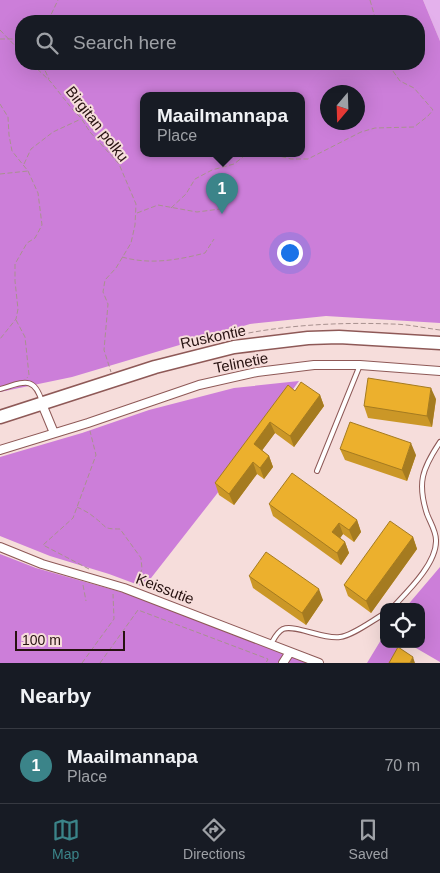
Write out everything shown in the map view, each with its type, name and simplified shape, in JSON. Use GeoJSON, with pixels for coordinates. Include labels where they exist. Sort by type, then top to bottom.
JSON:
{"type":"FeatureCollection","features":[{"type":"Feature","properties":{"kind":"main road","name":"Ruskontie"},"geometry":{"type":"LineString","coordinates":[[0,417],[155,367],[234,348],[308,338],[331,337],[440,343]]}},
{"type":"Feature","properties":{"kind":"street","name":"Telinetie"},"geometry":{"type":"LineString","coordinates":[[0,450],[88,423],[190,388],[257,372],[314,365],[360,365],[440,372]]}},
{"type":"Feature","properties":{"kind":"street"},"geometry":{"type":"LineString","coordinates":[[42,404],[54,433]]}},
{"type":"Feature","properties":{"kind":"street","name":"Keissutie"},"geometry":{"type":"LineString","coordinates":[[0,547],[42,564],[132,591],[319,663]]}},
{"type":"Feature","properties":{"kind":"street"},"geometry":{"type":"LineString","coordinates":[[283,663],[290,652]]}},
{"type":"Feature","properties":{"kind":"lane"},"geometry":{"type":"LineString","coordinates":[[317,471],[360,365]]}},
{"type":"Feature","properties":{"kind":"lane"},"geometry":{"type":"LineString","coordinates":[[0,389],[24,383],[31,384],[36,387],[42,404]]}},
{"type":"Feature","properties":{"kind":"lane"},"geometry":{"type":"LineString","coordinates":[[397,603],[430,562],[434,548],[436,539],[421,493],[422,476],[440,442]]}},
{"type":"Feature","properties":{"kind":"lane"},"geometry":{"type":"LineString","coordinates":[[271,644],[276,634],[282,629],[291,628],[319,635],[340,637],[380,616]]}},
{"type":"Feature","properties":{"kind":"path"},"geometry":{"type":"LineString","coordinates":[[51,15],[58,0]]}},
{"type":"Feature","properties":{"kind":"path"},"geometry":{"type":"LineString","coordinates":[[370,0],[374,15]]}},
{"type":"Feature","properties":{"kind":"path"},"geometry":{"type":"LineString","coordinates":[[0,30],[15,46]]}},
{"type":"Feature","properties":{"kind":"path"},"geometry":{"type":"LineString","coordinates":[[0,39],[15,39]]}},
{"type":"Feature","properties":{"kind":"path","name":"Birgitan polku"},"geometry":{"type":"LineString","coordinates":[[39,70],[50,80],[90,132],[118,164],[136,204],[135,226],[131,243],[116,268],[105,280],[103,292],[108,304],[104,350],[111,372]]}},
{"type":"Feature","properties":{"kind":"path"},"geometry":{"type":"LineString","coordinates":[[45,70],[50,80]]}},
{"type":"Feature","properties":{"kind":"path"},"geometry":{"type":"LineString","coordinates":[[280,157],[308,160],[361,132],[375,128],[414,127],[433,110],[414,88],[400,81],[392,70]]}},
{"type":"Feature","properties":{"kind":"path"},"geometry":{"type":"LineString","coordinates":[[0,104],[8,117],[12,151],[28,171],[38,194],[42,226],[35,238],[27,243],[15,264],[18,309],[16,319],[0,339]]}},
{"type":"Feature","properties":{"kind":"path"},"geometry":{"type":"LineString","coordinates":[[23,165],[31,149],[53,132],[81,118]]}},
{"type":"Feature","properties":{"kind":"path"},"geometry":{"type":"LineString","coordinates":[[171,208],[186,194],[196,179],[212,170],[234,164],[243,157]]}},
{"type":"Feature","properties":{"kind":"path"},"geometry":{"type":"LineString","coordinates":[[0,174],[28,171]]}},
{"type":"Feature","properties":{"kind":"path"},"geometry":{"type":"LineString","coordinates":[[136,214],[158,205],[197,212],[220,209]]}},
{"type":"Feature","properties":{"kind":"path"},"geometry":{"type":"LineString","coordinates":[[123,257],[135,261],[167,261],[205,252],[214,239]]}},
{"type":"Feature","properties":{"kind":"path"},"geometry":{"type":"LineString","coordinates":[[16,319],[25,337],[28,375],[24,383]]}},
{"type":"Feature","properties":{"kind":"path"},"geometry":{"type":"LineString","coordinates":[[88,423],[96,455],[73,518],[43,545],[92,571]]}},
{"type":"Feature","properties":{"kind":"path"},"geometry":{"type":"LineString","coordinates":[[77,507],[97,518],[102,526],[110,529],[120,529],[141,558],[142,569],[132,591]]}},
{"type":"Feature","properties":{"kind":"path"},"geometry":{"type":"LineString","coordinates":[[81,576],[86,601]]}},
{"type":"Feature","properties":{"kind":"path"},"geometry":{"type":"LineString","coordinates":[[82,663],[114,619],[112,585]]}},
{"type":"Feature","properties":{"kind":"path"},"geometry":{"type":"LineString","coordinates":[[100,663],[138,610],[268,659],[266,663]]}},
{"type":"Feature","properties":{"kind":"shaded area"},"geometry":{"type":"Polygon","coordinates":[[[0,0],[423,0],[440,41],[440,323],[326,316],[250,324],[72,377],[0,392],[0,0]]]}},
{"type":"Feature","properties":{"kind":"shaded area"},"geometry":{"type":"Polygon","coordinates":[[[423,0],[440,0],[440,41],[423,0]]]}},
{"type":"Feature","properties":{"kind":"shaded area"},"geometry":{"type":"Polygon","coordinates":[[[299,381],[216,495],[144,587],[50,556],[0,536],[0,457],[82,433],[149,410],[234,388],[299,381]]]}},
{"type":"Feature","properties":{"kind":"shaded area"},"geometry":{"type":"Polygon","coordinates":[[[0,554],[36,568],[128,594],[307,663],[0,663],[0,554]]]}},
{"type":"Feature","properties":{"kind":"shaded area"},"geometry":{"type":"Polygon","coordinates":[[[440,567],[440,662],[416,648],[425,648],[425,603],[409,603],[440,567]]]}},
{"type":"Feature","properties":{"kind":"shaded area"},"geometry":{"type":"Polygon","coordinates":[[[380,642],[380,648],[400,648],[391,663],[367,663],[380,642]]]}},
{"type":"Feature","properties":{"kind":"building"},"geometry":{"type":"Polygon","coordinates":[[[368,378],[431,388],[427,416],[364,406],[368,378]]]}},
{"type":"Feature","properties":{"kind":"building"},"geometry":{"type":"Polygon","coordinates":[[[301,382],[320,395],[290,436],[270,422],[254,444],[269,456],[260,468],[253,462],[229,494],[215,483],[288,385],[295,391],[301,382]]]}},
{"type":"Feature","properties":{"kind":"building"},"geometry":{"type":"Polygon","coordinates":[[[350,422],[411,443],[402,470],[340,449],[350,422]]]}},
{"type":"Feature","properties":{"kind":"building"},"geometry":{"type":"Polygon","coordinates":[[[292,473],[357,520],[349,530],[339,523],[332,532],[345,542],[337,553],[269,504],[292,473]]]}},
{"type":"Feature","properties":{"kind":"building"},"geometry":{"type":"Polygon","coordinates":[[[390,521],[413,537],[366,601],[344,585],[390,521]]]}},
{"type":"Feature","properties":{"kind":"building"},"geometry":{"type":"Polygon","coordinates":[[[266,552],[319,589],[302,613],[249,576],[266,552]]]}},
{"type":"Feature","properties":{"kind":"building"},"geometry":{"type":"Polygon","coordinates":[[[397,648],[413,657],[410,663],[389,663],[397,648]]]}},
{"type":"Feature","properties":{"kind":"place","name":"Maailmannapa"},"geometry":{"type":"Point","coordinates":[222,214]}}]}
